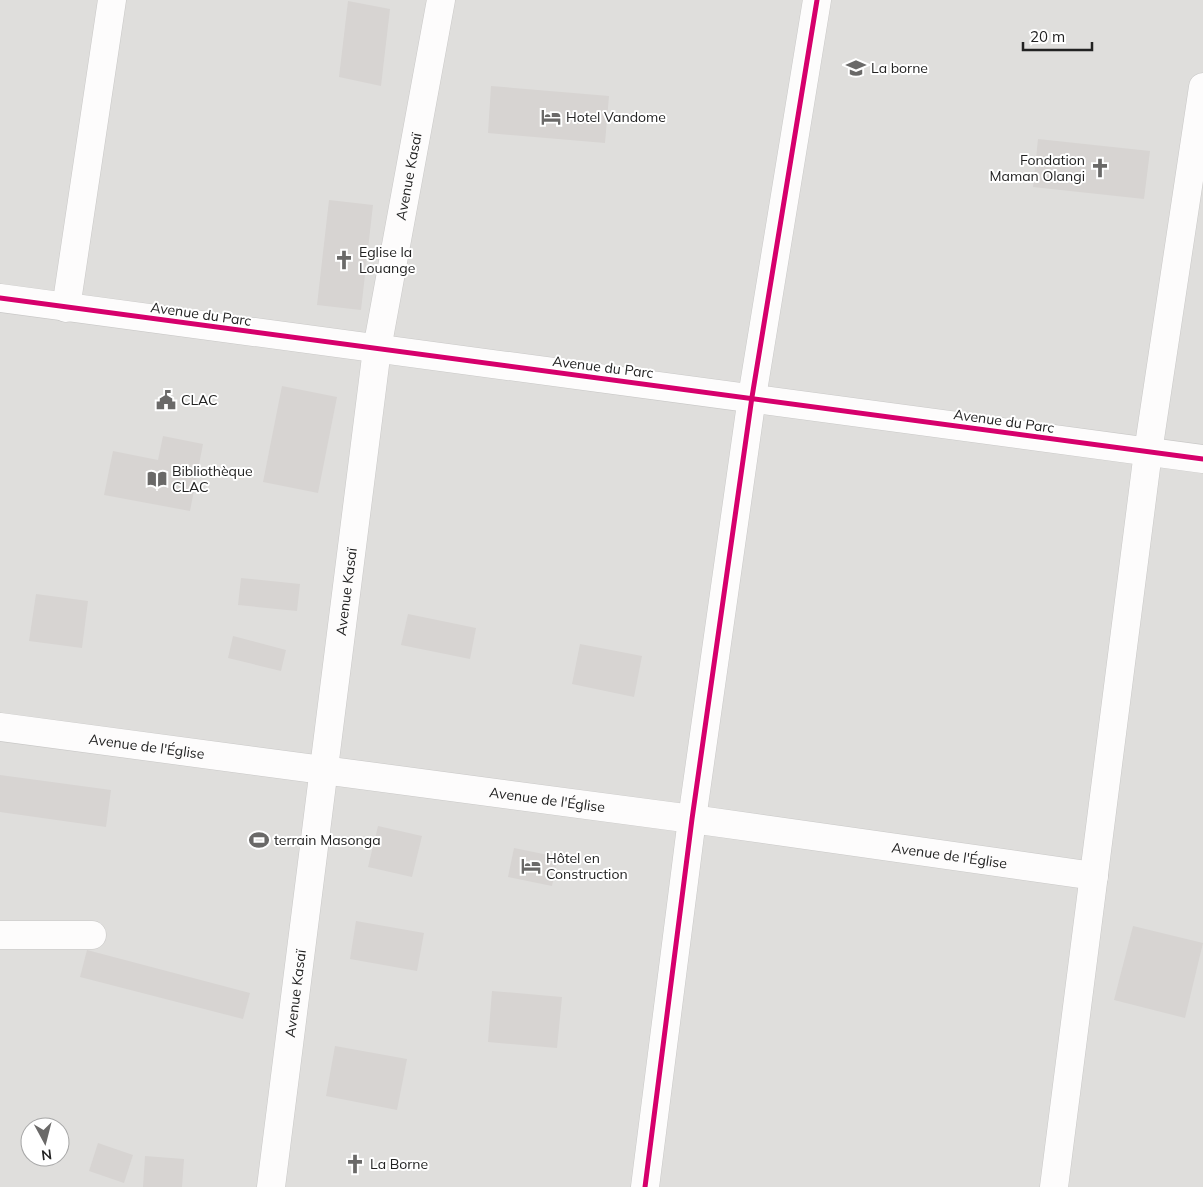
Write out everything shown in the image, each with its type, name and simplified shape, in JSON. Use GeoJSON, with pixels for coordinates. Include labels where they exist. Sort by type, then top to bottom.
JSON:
{"type":"FeatureCollection","features":[{"type":"Feature","properties":{"kind":"street"},"geometry":{"type":"LineString","coordinates":[[66,308],[112,0]]}},
{"type":"Feature","properties":{"kind":"street","name":"Avenue Kasaï"},"geometry":{"type":"LineString","coordinates":[[271,1187],[326,770],[377,349],[441,0]]}},
{"type":"Feature","properties":{"kind":"street"},"geometry":{"type":"LineString","coordinates":[[645,1187],[692,819],[752,398],[817,0]]}},
{"type":"Feature","properties":{"kind":"street"},"geometry":{"type":"LineString","coordinates":[[1054,1187],[1148,452],[1203,87]]}},
{"type":"Feature","properties":{"kind":"street","name":"Avenue du Parc"},"geometry":{"type":"LineString","coordinates":[[0,298],[1203,459]]}},
{"type":"Feature","properties":{"kind":"street","name":"Avenue de l'Église"},"geometry":{"type":"LineString","coordinates":[[0,727],[692,819],[1094,876]]}},
{"type":"Feature","properties":{"kind":"street"},"geometry":{"type":"LineString","coordinates":[[0,935],[92,935]]}},
{"type":"Feature","properties":{"kind":"shaded area"},"geometry":{"type":"Polygon","coordinates":[[[0,0],[1203,0],[1203,1187],[0,1187],[0,0]]]}},
{"type":"Feature","properties":{"kind":"building"},"geometry":{"type":"Polygon","coordinates":[[[348,1],[390,9],[381,86],[339,77],[348,1]]]}},
{"type":"Feature","properties":{"kind":"building"},"geometry":{"type":"Polygon","coordinates":[[[491,86],[609,96],[605,143],[488,133],[491,86]]]}},
{"type":"Feature","properties":{"kind":"building"},"geometry":{"type":"Polygon","coordinates":[[[1038,139],[1150,151],[1144,199],[1033,187],[1038,139]]]}},
{"type":"Feature","properties":{"kind":"building"},"geometry":{"type":"Polygon","coordinates":[[[329,200],[373,205],[361,310],[317,305],[329,200]]]}},
{"type":"Feature","properties":{"kind":"building"},"geometry":{"type":"Polygon","coordinates":[[[282,386],[337,397],[318,493],[263,482],[282,386]]]}},
{"type":"Feature","properties":{"kind":"building"},"geometry":{"type":"Polygon","coordinates":[[[163,436],[203,444],[190,511],[104,495],[113,451],[158,460],[163,436]]]}},
{"type":"Feature","properties":{"kind":"building"},"geometry":{"type":"Polygon","coordinates":[[[241,578],[300,584],[297,611],[238,605],[241,578]]]}},
{"type":"Feature","properties":{"kind":"building"},"geometry":{"type":"Polygon","coordinates":[[[36,594],[88,601],[82,648],[29,641],[36,594]]]}},
{"type":"Feature","properties":{"kind":"building"},"geometry":{"type":"Polygon","coordinates":[[[408,614],[476,628],[470,659],[401,645],[408,614]]]}},
{"type":"Feature","properties":{"kind":"building"},"geometry":{"type":"Polygon","coordinates":[[[233,636],[286,650],[281,671],[228,658],[233,636]]]}},
{"type":"Feature","properties":{"kind":"building"},"geometry":{"type":"Polygon","coordinates":[[[580,644],[642,656],[634,697],[572,684],[580,644]]]}},
{"type":"Feature","properties":{"kind":"building"},"geometry":{"type":"Polygon","coordinates":[[[0,775],[111,790],[106,827],[0,812],[0,775]]]}},
{"type":"Feature","properties":{"kind":"building"},"geometry":{"type":"Polygon","coordinates":[[[378,826],[422,836],[412,877],[368,867],[378,826]]]}},
{"type":"Feature","properties":{"kind":"building"},"geometry":{"type":"Polygon","coordinates":[[[514,848],[558,857],[552,886],[508,877],[514,848]]]}},
{"type":"Feature","properties":{"kind":"building"},"geometry":{"type":"Polygon","coordinates":[[[356,921],[424,933],[417,971],[350,959],[356,921]]]}},
{"type":"Feature","properties":{"kind":"building"},"geometry":{"type":"Polygon","coordinates":[[[1133,926],[1203,943],[1185,1018],[1114,1000],[1133,926]]]}},
{"type":"Feature","properties":{"kind":"building"},"geometry":{"type":"Polygon","coordinates":[[[87,950],[250,993],[243,1019],[80,977],[87,950]]]}},
{"type":"Feature","properties":{"kind":"building"},"geometry":{"type":"Polygon","coordinates":[[[492,991],[562,997],[557,1048],[488,1042],[492,991]]]}},
{"type":"Feature","properties":{"kind":"building"},"geometry":{"type":"Polygon","coordinates":[[[335,1046],[407,1059],[397,1110],[326,1096],[335,1046]]]}},
{"type":"Feature","properties":{"kind":"building"},"geometry":{"type":"Polygon","coordinates":[[[98,1143],[133,1155],[124,1183],[89,1171],[98,1143]]]}},
{"type":"Feature","properties":{"kind":"building"},"geometry":{"type":"Polygon","coordinates":[[[145,1156],[184,1159],[182,1187],[143,1187],[145,1156]]]}},
{"type":"Feature","properties":{"kind":"cycle path"},"geometry":{"type":"LineString","coordinates":[[645,1187],[692,819],[752,397],[817,0]]}},
{"type":"Feature","properties":{"kind":"cycle path"},"geometry":{"type":"LineString","coordinates":[[0,298],[1203,459]]}},
{"type":"Feature","properties":{"kind":"place","name":"La borne"},"geometry":{"type":"Point","coordinates":[856,68]}},
{"type":"Feature","properties":{"kind":"place","name":"Hotel Vandome"},"geometry":{"type":"Point","coordinates":[551,117]}},
{"type":"Feature","properties":{"kind":"place","name":"Fondation Maman Olangi"},"geometry":{"type":"Point","coordinates":[1100,168]}},
{"type":"Feature","properties":{"kind":"place","name":"Eglise la Louange"},"geometry":{"type":"Point","coordinates":[344,260]}},
{"type":"Feature","properties":{"kind":"place","name":"CLAC"},"geometry":{"type":"Point","coordinates":[166,400]}},
{"type":"Feature","properties":{"kind":"place","name":"Bibliothèque CLAC"},"geometry":{"type":"Point","coordinates":[157,479]}},
{"type":"Feature","properties":{"kind":"place","name":"terrain Masonga"},"geometry":{"type":"Point","coordinates":[259,840]}},
{"type":"Feature","properties":{"kind":"place","name":"Hôtel en Construction"},"geometry":{"type":"Point","coordinates":[531,866]}},
{"type":"Feature","properties":{"kind":"place","name":"La Borne"},"geometry":{"type":"Point","coordinates":[355,1164]}}]}
